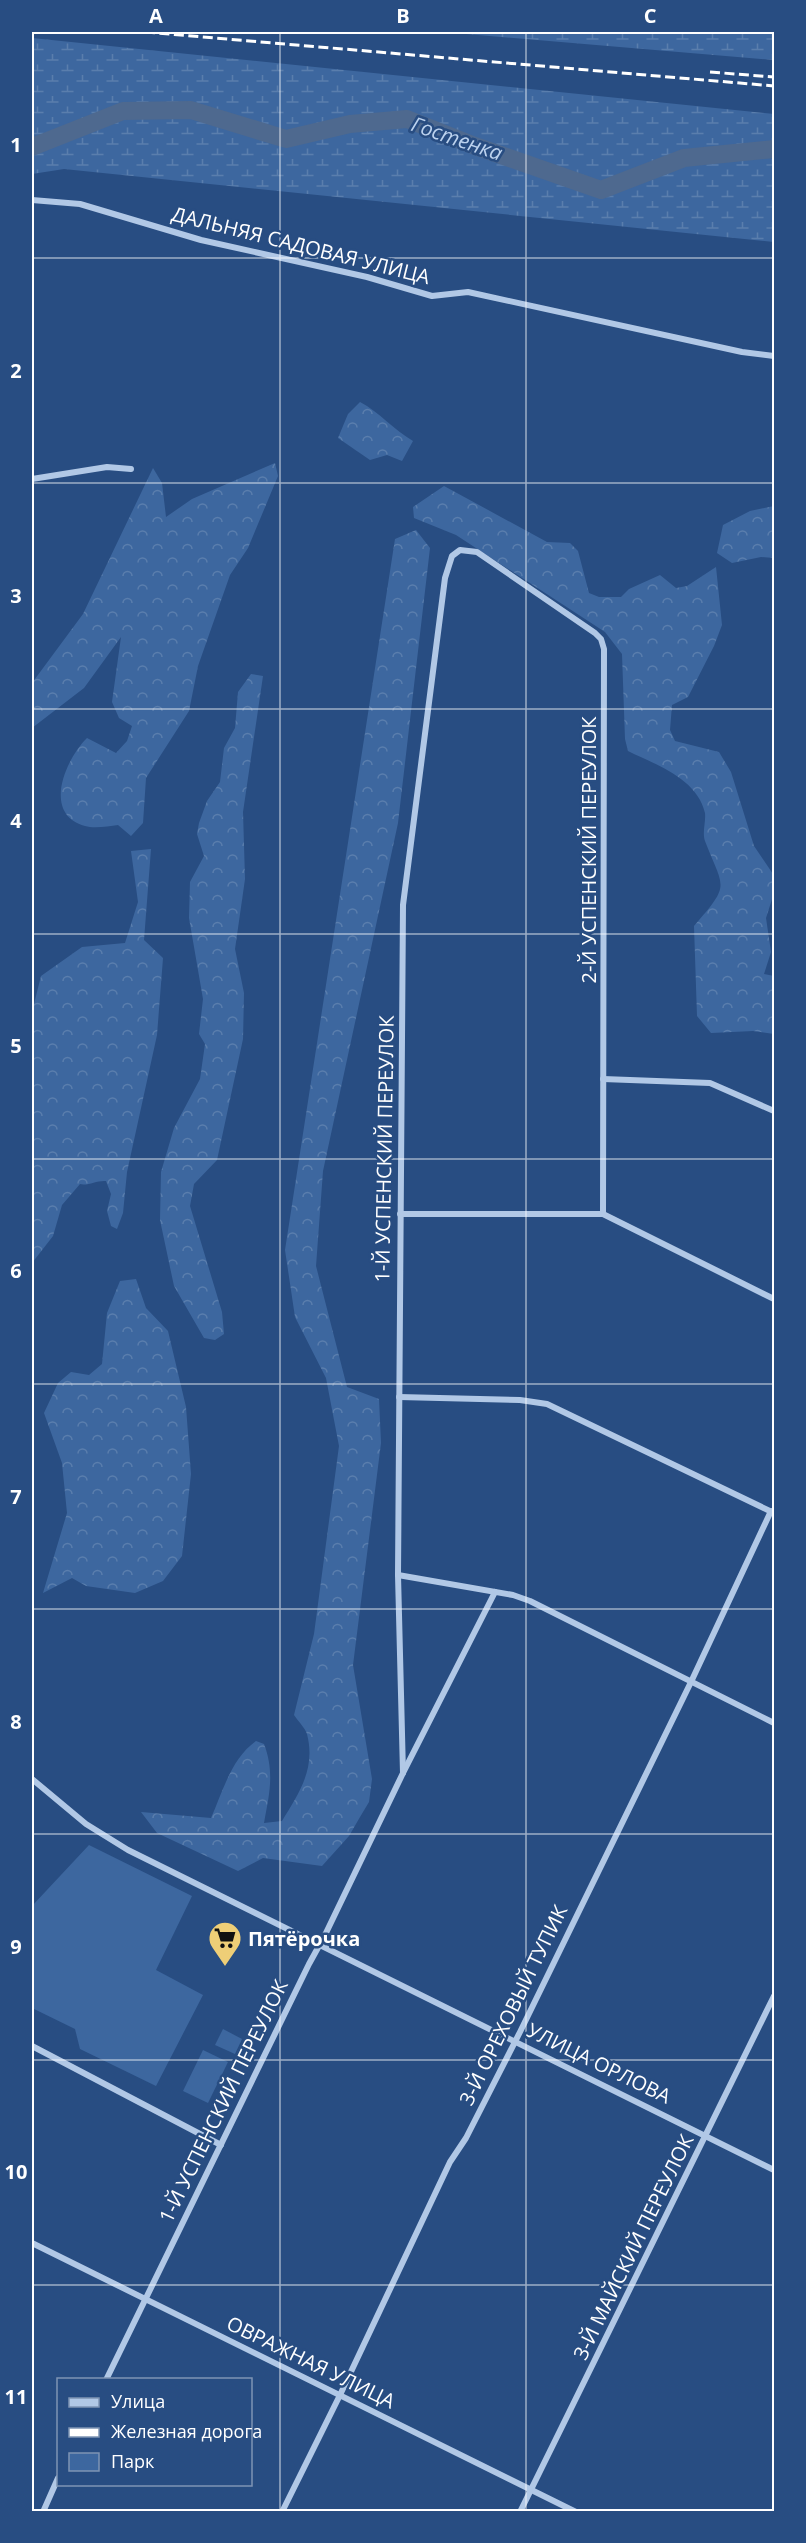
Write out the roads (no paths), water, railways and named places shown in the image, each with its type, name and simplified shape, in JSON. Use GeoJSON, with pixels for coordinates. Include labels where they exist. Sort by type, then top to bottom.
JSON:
{"type":"FeatureCollection","features":[{"type":"Feature","properties":{"kind":"street","name":"ДАЛЬНЯЯ САДОВАЯ УЛИЦА"},"geometry":{"type":"LineString","coordinates":[[32,200],[80,204],[201,240],[367,278],[432,296],[468,292],[742,352],[774,356]]}},
{"type":"Feature","properties":{"kind":"street"},"geometry":{"type":"LineString","coordinates":[[32,478],[107,467],[131,469]]}},
{"type":"Feature","properties":{"kind":"street","name":"1-Й УСПЕНСКИЙ ПЕРЕУЛОК"},"geometry":{"type":"LineString","coordinates":[[403,1773],[398,1575],[403,906],[445,578],[452,556],[460,550],[477,552]]}},
{"type":"Feature","properties":{"kind":"street","name":"2-Й УСПЕНСКИЙ ПЕРЕУЛОК"},"geometry":{"type":"LineString","coordinates":[[477,552],[595,633],[601,639],[604,649],[603,1214]]}},
{"type":"Feature","properties":{"kind":"street"},"geometry":{"type":"LineString","coordinates":[[603,1079],[710,1083],[774,1111]]}},
{"type":"Feature","properties":{"kind":"street"},"geometry":{"type":"LineString","coordinates":[[400,1214],[603,1214],[774,1299]]}},
{"type":"Feature","properties":{"kind":"street"},"geometry":{"type":"LineString","coordinates":[[399,1397],[520,1400],[547,1404],[772,1512]]}},
{"type":"Feature","properties":{"kind":"street","name":"3-Й ОРЕХОВЫЙ ТУПИК"},"geometry":{"type":"LineString","coordinates":[[282,2511],[340,2395],[450,2162],[466,2138],[515,2040],[772,1512]]}},
{"type":"Feature","properties":{"kind":"street"},"geometry":{"type":"LineString","coordinates":[[398,1575],[495,1592],[530,1601],[774,1723]]}},
{"type":"Feature","properties":{"kind":"street","name":"1-Й УСПЕНСКИЙ ПЕРЕУЛОК"},"geometry":{"type":"LineString","coordinates":[[106,2378],[403,1773],[495,1592]]}},
{"type":"Feature","properties":{"kind":"street","name":"УЛИЦА ОРЛОВА"},"geometry":{"type":"LineString","coordinates":[[32,1779],[86,1824],[128,1851],[515,2040],[774,2170]]}},
{"type":"Feature","properties":{"kind":"street","name":"3-Й МАЙСКИЙ ПЕРЕУЛОК"},"geometry":{"type":"LineString","coordinates":[[520,2511],[707,2136],[774,1996]]}},
{"type":"Feature","properties":{"kind":"street"},"geometry":{"type":"LineString","coordinates":[[32,2046],[221,2145]]}},
{"type":"Feature","properties":{"kind":"street","name":"ОВРАЖНАЯ УЛИЦА"},"geometry":{"type":"LineString","coordinates":[[32,2243],[576,2511]]}},
{"type":"Feature","properties":{"kind":"street"},"geometry":{"type":"LineString","coordinates":[[43,2511],[57,2480]]}},
{"type":"Feature","properties":{"kind":"waterway","name":"Гостенка"},"geometry":{"type":"LineString","coordinates":[[32,147],[123,111],[191,110],[286,139],[350,124],[407,119],[475,146],[601,190],[684,158],[774,149]]}},
{"type":"Feature","properties":{"kind":"railway"},"geometry":{"type":"LineString","coordinates":[[145,32],[774,86]]}},
{"type":"Feature","properties":{"kind":"railway"},"geometry":{"type":"LineString","coordinates":[[710,72],[774,77]]}},
{"type":"Feature","properties":{"kind":"place","name":"Пятёрочка"},"geometry":{"type":"Point","coordinates":[225,1967]}}]}
